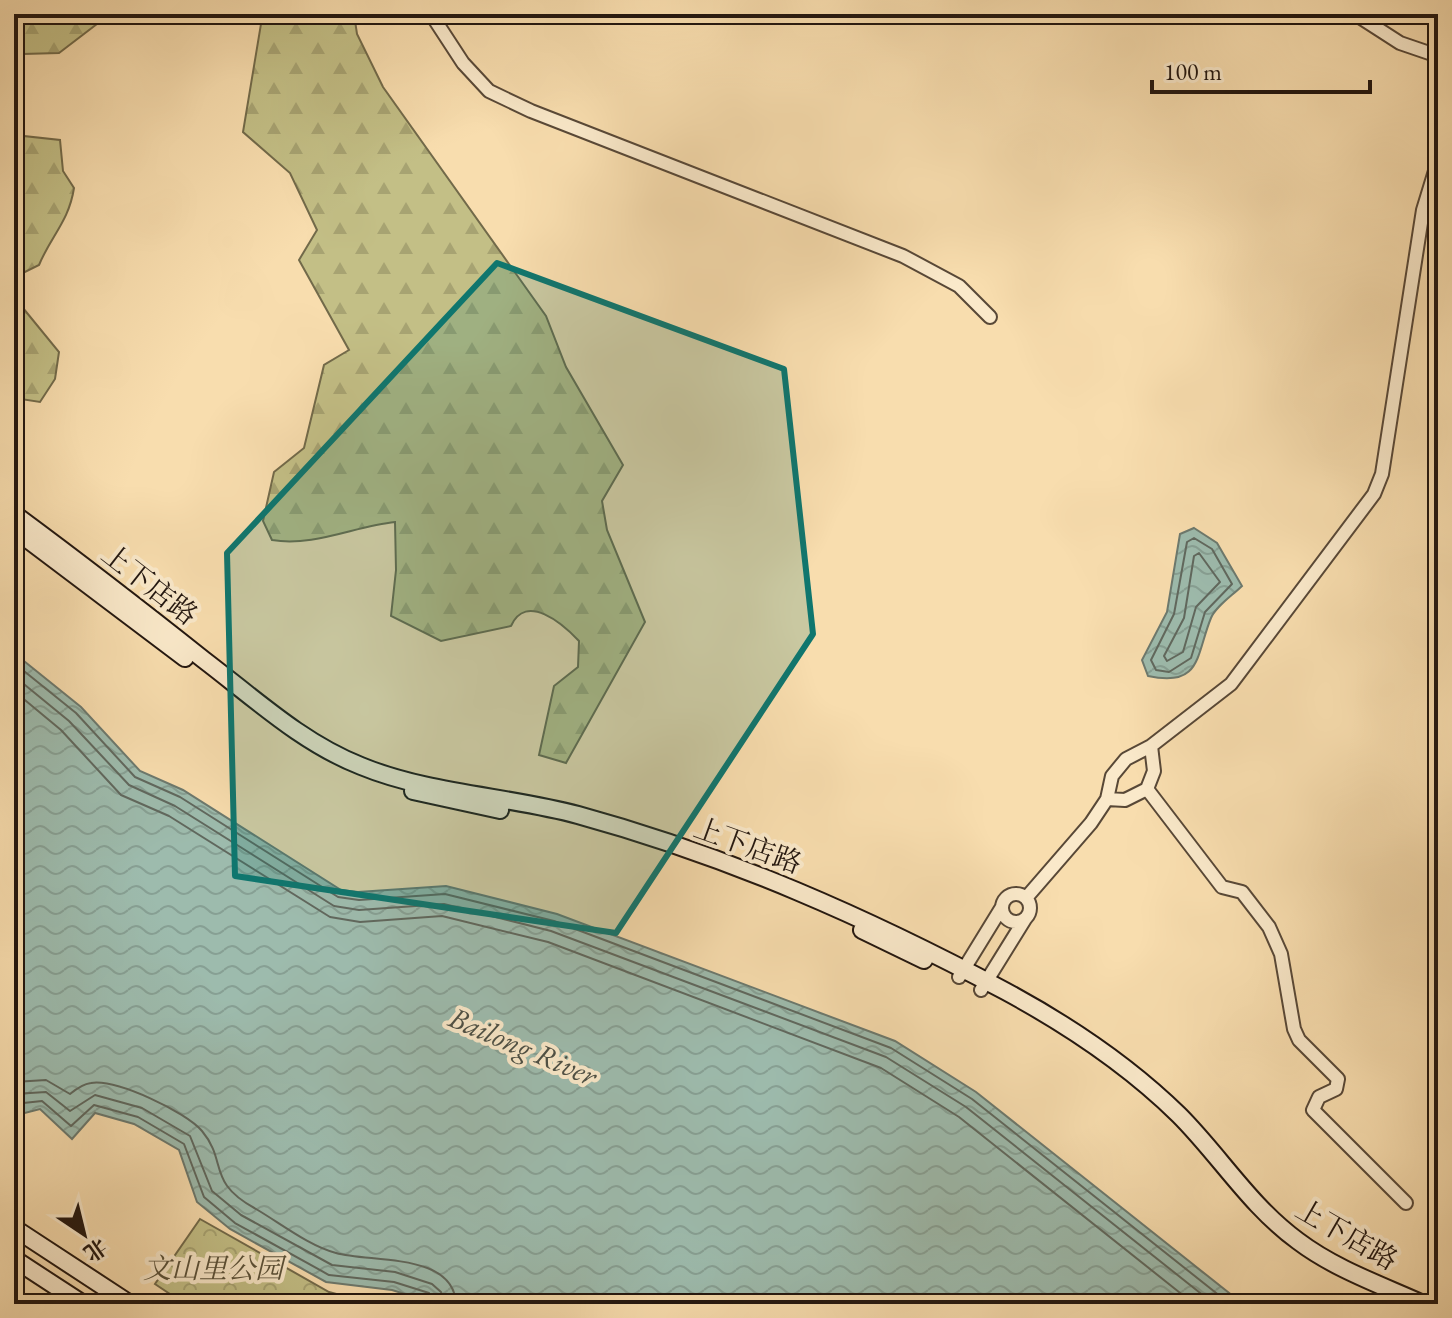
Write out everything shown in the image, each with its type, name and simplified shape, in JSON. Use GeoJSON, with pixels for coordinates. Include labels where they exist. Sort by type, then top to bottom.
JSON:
{"type":"FeatureCollection","features":[{"type":"Feature","properties":{"kind":"main road","name":"上下店路"},"geometry":{"type":"LineString","coordinates":[[14,514],[122,593],[286,723],[317,745],[351,762],[393,776],[572,814],[725,862],[900,935],[1110,1067],[1144,1092],[1232,1192],[1281,1237],[1316,1262],[1406,1304]]}},
{"type":"Feature","properties":{"kind":"main road","name":"上下店路"},"geometry":{"type":"LineString","coordinates":[[14,529],[286,733],[352,773],[437,797],[580,823],[684,856],[789,895],[962,973]]}},
{"type":"Feature","properties":{"kind":"main road","name":"上下店路"},"geometry":{"type":"LineString","coordinates":[[983,986],[1102,1049],[1193,1130],[1253,1202],[1300,1243],[1358,1275],[1423,1304]]}},
{"type":"Feature","properties":{"kind":"main road"},"geometry":{"type":"LineString","coordinates":[[14,1228],[130,1304]]}},
{"type":"Feature","properties":{"kind":"main road"},"geometry":{"type":"LineString","coordinates":[[14,1259],[83,1304]]}},
{"type":"Feature","properties":{"kind":"street"},"geometry":{"type":"LineString","coordinates":[[431,14],[463,63],[489,91],[531,111],[903,256],[959,286],[990,317]]}},
{"type":"Feature","properties":{"kind":"street"},"geometry":{"type":"LineString","coordinates":[[1355,14],[1400,43],[1438,56]]}},
{"type":"Feature","properties":{"kind":"street"},"geometry":{"type":"LineString","coordinates":[[1026,898],[1091,823],[1107,799],[1109,783],[1126,759],[1151,746],[1231,684],[1374,494],[1382,474],[1423,210],[1438,161]]}},
{"type":"Feature","properties":{"kind":"street"},"geometry":{"type":"LineString","coordinates":[[1107,799],[1125,800],[1147,789],[1154,771],[1151,746]]}},
{"type":"Feature","properties":{"kind":"street"},"geometry":{"type":"LineString","coordinates":[[1147,789],[1222,887],[1242,892],[1269,927],[1281,954],[1294,1029],[1299,1040],[1338,1079],[1336,1089],[1319,1097],[1313,1110],[1406,1203]]}},
{"type":"Feature","properties":{"kind":"street"},"geometry":{"type":"LineString","coordinates":[[962,973],[1006,898],[1014,894],[1026,898],[1030,906],[1025,919],[983,986]]}},
{"type":"Feature","properties":{"kind":"street"},"geometry":{"type":"LineString","coordinates":[[1002,907],[1005,916],[1012,921],[1025,919]]}},
{"type":"Feature","properties":{"kind":"highlighted area"},"geometry":{"type":"Polygon","coordinates":[[[497,263],[784,369],[813,634],[616,933],[235,876],[227,553],[497,263]]]}},
{"type":"Feature","properties":{"kind":"green space"},"geometry":{"type":"Polygon","coordinates":[[[14,14],[110,14],[59,53],[23,54],[15,135],[60,140],[63,171],[74,188],[64,219],[39,265],[25,272],[14,271],[14,14]]]}},
{"type":"Feature","properties":{"kind":"green space"},"geometry":{"type":"Polygon","coordinates":[[[260,14],[354,14],[357,34],[383,87],[546,316],[566,367],[623,465],[602,501],[607,530],[645,622],[566,763],[539,755],[554,686],[578,667],[579,641],[564,627],[545,614],[526,612],[518,616],[511,626],[441,641],[391,616],[396,570],[395,522],[303,541],[288,541],[272,540],[263,521],[274,472],[304,448],[324,365],[349,350],[299,260],[317,230],[290,173],[243,132],[262,18],[260,14]]]}},
{"type":"Feature","properties":{"kind":"green space"},"geometry":{"type":"Polygon","coordinates":[[[14,297],[59,352],[55,379],[40,402],[14,398],[14,297]]]}},
{"type":"Feature","properties":{"kind":"green space","name":"文山里公园"},"geometry":{"type":"Polygon","coordinates":[[[200,1219],[329,1292],[355,1299],[402,1295],[433,1304],[185,1304],[155,1284],[200,1219]]]}},
{"type":"Feature","properties":{"kind":"water"},"geometry":{"type":"Polygon","coordinates":[[[1194,528],[1217,543],[1242,586],[1213,614],[1199,655],[1188,672],[1179,677],[1148,676],[1142,660],[1167,612],[1180,534],[1194,528]]]}},
{"type":"Feature","properties":{"kind":"water","name":"Bailong River"},"geometry":{"type":"Polygon","coordinates":[[[14,653],[81,707],[140,771],[183,790],[341,890],[358,892],[446,886],[557,914],[895,1041],[976,1092],[1243,1304],[437,1304],[392,1290],[326,1282],[230,1229],[197,1202],[179,1150],[134,1124],[95,1113],[72,1139],[40,1109],[21,1114],[14,1111],[14,653]]]}}]}
